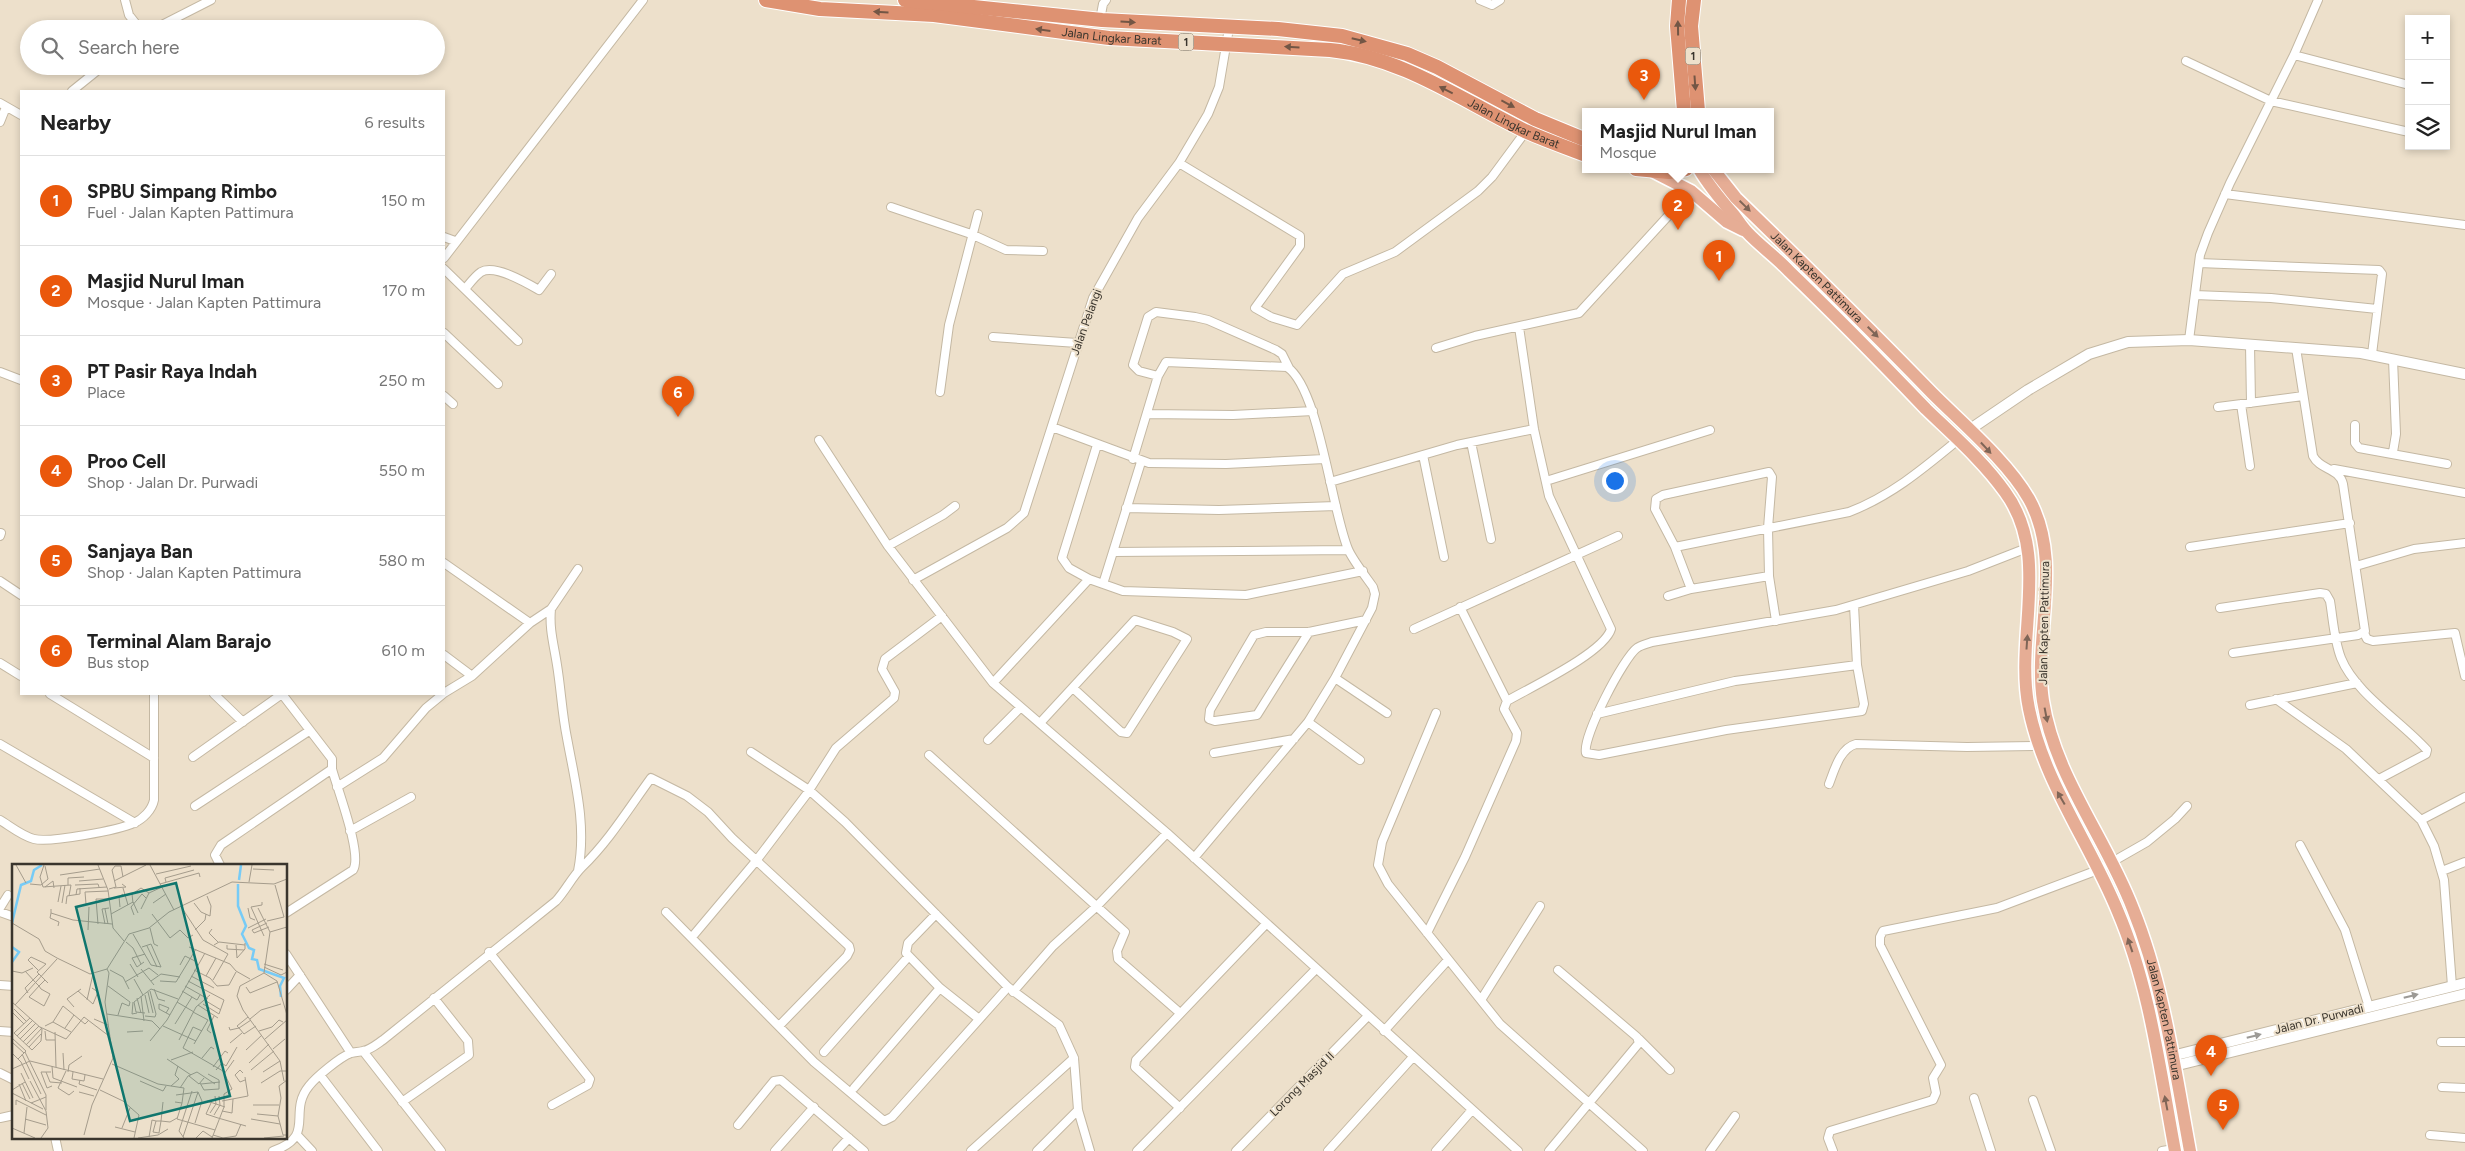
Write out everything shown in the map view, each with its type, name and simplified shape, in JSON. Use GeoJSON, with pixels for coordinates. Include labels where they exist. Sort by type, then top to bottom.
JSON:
{"type":"FeatureCollection","features":[{"type":"Feature","properties":{"kind":"highway","name":"Jalan Lingkar Barat"},"geometry":{"type":"LineString","coordinates":[[766,0],[820,9],[934,15],[1109,38],[1345,51],[1382,60],[1526,131],[1582,153]]}},
{"type":"Feature","properties":{"kind":"highway","name":"Jalan Lingkar Barat"},"geometry":{"type":"LineString","coordinates":[[905,0],[983,3],[1100,20],[1278,29],[1328,34],[1384,46],[1437,67],[1535,119],[1582,138]]}},
{"type":"Feature","properties":{"kind":"highway","name":"1"},"geometry":{"type":"LineString","coordinates":[[1679,0],[1677,26],[1684,108]]}},
{"type":"Feature","properties":{"kind":"highway","name":"1"},"geometry":{"type":"LineString","coordinates":[[1694,0],[1691,26],[1698,108]]}},
{"type":"Feature","properties":{"kind":"main road"},"geometry":{"type":"LineString","coordinates":[[1656,173],[1691,192],[1727,222],[1746,231]]}},
{"type":"Feature","properties":{"kind":"main road","name":"Jalan Kapten Pattimura"},"geometry":{"type":"LineString","coordinates":[[1701,173],[1711,190],[1746,231],[1788,269],[1958,440],[2004,490],[2016,509],[2027,548],[2031,573],[2025,668],[2027,701],[2038,746],[2056,789],[2098,870],[2133,950],[2148,1011],[2170,1150]]}},
{"type":"Feature","properties":{"kind":"main road","name":"Jalan Kapten Pattimura"},"geometry":{"type":"LineString","coordinates":[[1716,173],[1736,198],[1969,430],[2016,481],[2030,501],[2039,525],[2047,572],[2040,668],[2049,731],[2070,783],[2132,906],[2147,946],[2173,1060],[2190,1151]]}},
{"type":"Feature","properties":{"kind":"main road"},"geometry":{"type":"LineString","coordinates":[[1881,362],[1894,354]]}},
{"type":"Feature","properties":{"kind":"street"},"geometry":{"type":"LineString","coordinates":[[124,0],[129,15],[133,20]]}},
{"type":"Feature","properties":{"kind":"street"},"geometry":{"type":"LineString","coordinates":[[172,20],[211,0]]}},
{"type":"Feature","properties":{"kind":"street"},"geometry":{"type":"LineString","coordinates":[[445,256],[642,0]]}},
{"type":"Feature","properties":{"kind":"street"},"geometry":{"type":"LineString","coordinates":[[1100,20],[1106,0]]}},
{"type":"Feature","properties":{"kind":"street"},"geometry":{"type":"LineString","coordinates":[[1480,0],[1492,5],[1500,0]]}},
{"type":"Feature","properties":{"kind":"street"},"geometry":{"type":"LineString","coordinates":[[2189,340],[2199,263],[2205,241],[2225,194],[2294,55],[2318,0]]}},
{"type":"Feature","properties":{"kind":"street","name":"Jalan Pelangi"},"geometry":{"type":"LineString","coordinates":[[913,580],[1008,528],[1020,518],[1026,508],[1077,343],[1102,280],[1138,218],[1179,163],[1202,127],[1214,101],[1229,28]]}},
{"type":"Feature","properties":{"kind":"street"},"geometry":{"type":"LineString","coordinates":[[2294,55],[2405,83]]}},
{"type":"Feature","properties":{"kind":"street"},"geometry":{"type":"LineString","coordinates":[[2186,61],[2271,101],[2405,131]]}},
{"type":"Feature","properties":{"kind":"street"},"geometry":{"type":"LineString","coordinates":[[73,90],[92,75]]}},
{"type":"Feature","properties":{"kind":"street"},"geometry":{"type":"LineString","coordinates":[[0,122],[3,105],[20,114]]}},
{"type":"Feature","properties":{"kind":"street"},"geometry":{"type":"LineString","coordinates":[[1179,163],[1300,236],[1300,246],[1255,308],[1259,312],[1297,325],[1343,274],[1395,252],[1478,191],[1492,177],[1526,131]]}},
{"type":"Feature","properties":{"kind":"street"},"geometry":{"type":"LineString","coordinates":[[1436,348],[1475,336],[1579,313],[1691,192]]}},
{"type":"Feature","properties":{"kind":"street"},"geometry":{"type":"LineString","coordinates":[[2225,194],[2465,225]]}},
{"type":"Feature","properties":{"kind":"street"},"geometry":{"type":"LineString","coordinates":[[891,207],[971,234],[1006,250],[1043,251]]}},
{"type":"Feature","properties":{"kind":"street"},"geometry":{"type":"LineString","coordinates":[[940,392],[947,335],[971,234],[978,214]]}},
{"type":"Feature","properties":{"kind":"street"},"geometry":{"type":"LineString","coordinates":[[445,237],[455,241]]}},
{"type":"Feature","properties":{"kind":"street"},"geometry":{"type":"LineString","coordinates":[[2199,263],[2378,270],[2382,274],[2372,354]]}},
{"type":"Feature","properties":{"kind":"street"},"geometry":{"type":"LineString","coordinates":[[445,270],[518,341]]}},
{"type":"Feature","properties":{"kind":"street"},"geometry":{"type":"LineString","coordinates":[[465,289],[479,273],[488,270],[500,272],[539,290],[551,274]]}},
{"type":"Feature","properties":{"kind":"street"},"geometry":{"type":"LineString","coordinates":[[2195,295],[2271,298],[2377,309]]}},
{"type":"Feature","properties":{"kind":"street"},"geometry":{"type":"LineString","coordinates":[[1158,376],[1139,371],[1133,364],[1148,317],[1156,312],[1196,316],[1219,324],[1279,352],[1306,392],[1313,411],[1348,550],[1363,571],[1375,594],[1372,608],[1366,620],[1335,678],[1308,722],[1194,858]]}},
{"type":"Feature","properties":{"kind":"street"},"geometry":{"type":"LineString","coordinates":[[1427,933],[1465,857],[1516,742],[1517,732],[1504,709],[1507,701],[1560,672],[1609,634],[1611,626],[1554,509],[1534,429],[1519,327]]}},
{"type":"Feature","properties":{"kind":"street"},"geometry":{"type":"LineString","coordinates":[[445,334],[498,384]]}},
{"type":"Feature","properties":{"kind":"street"},"geometry":{"type":"LineString","coordinates":[[993,337],[1077,343]]}},
{"type":"Feature","properties":{"kind":"street"},"geometry":{"type":"LineString","coordinates":[[1969,430],[2028,390],[2101,349],[2128,342],[2189,340],[2372,354],[2465,374]]}},
{"type":"Feature","properties":{"kind":"street"},"geometry":{"type":"LineString","coordinates":[[2250,345],[2251,403]]}},
{"type":"Feature","properties":{"kind":"street"},"geometry":{"type":"LineString","coordinates":[[2296,348],[2312,456],[2317,462],[2342,478],[2350,523],[2364,633],[2367,638],[2373,641],[2455,633],[2465,676]]}},
{"type":"Feature","properties":{"kind":"street"},"geometry":{"type":"LineString","coordinates":[[2393,359],[2396,434],[2393,452]]}},
{"type":"Feature","properties":{"kind":"street"},"geometry":{"type":"LineString","coordinates":[[1133,459],[1158,376],[1164,364],[1169,361],[1281,365],[1289,368]]}},
{"type":"Feature","properties":{"kind":"street"},"geometry":{"type":"LineString","coordinates":[[0,372],[20,380]]}},
{"type":"Feature","properties":{"kind":"street"},"geometry":{"type":"LineString","coordinates":[[2218,407],[2303,396]]}},
{"type":"Feature","properties":{"kind":"street"},"geometry":{"type":"LineString","coordinates":[[445,397],[452,404]]}},
{"type":"Feature","properties":{"kind":"street"},"geometry":{"type":"LineString","coordinates":[[2241,404],[2250,466]]}},
{"type":"Feature","properties":{"kind":"street"},"geometry":{"type":"LineString","coordinates":[[1147,414],[1233,415],[1313,411]]}},
{"type":"Feature","properties":{"kind":"street"},"geometry":{"type":"LineString","coordinates":[[2355,425],[2355,442],[2357,447],[2393,452],[2448,464]]}},
{"type":"Feature","properties":{"kind":"street"},"geometry":{"type":"LineString","coordinates":[[1052,428],[1141,462],[1226,464],[1324,460]]}},
{"type":"Feature","properties":{"kind":"street"},"geometry":{"type":"LineString","coordinates":[[1330,482],[1471,442],[1534,429]]}},
{"type":"Feature","properties":{"kind":"street"},"geometry":{"type":"LineString","coordinates":[[1546,481],[1710,430]]}},
{"type":"Feature","properties":{"kind":"street"},"geometry":{"type":"LineString","coordinates":[[819,440],[888,546],[993,683],[1166,833],[1518,1151]]}},
{"type":"Feature","properties":{"kind":"street"},"geometry":{"type":"LineString","coordinates":[[1676,547],[1849,512],[1871,503],[1894,490],[1958,440]]}},
{"type":"Feature","properties":{"kind":"street"},"geometry":{"type":"LineString","coordinates":[[1471,442],[1491,539]]}},
{"type":"Feature","properties":{"kind":"street"},"geometry":{"type":"LineString","coordinates":[[1097,445],[1062,558],[1066,565],[1089,579],[1123,591],[1246,595],[1363,571]]}},
{"type":"Feature","properties":{"kind":"street"},"geometry":{"type":"LineString","coordinates":[[1423,455],[1444,557]]}},
{"type":"Feature","properties":{"kind":"street"},"geometry":{"type":"LineString","coordinates":[[1103,584],[1141,462]]}},
{"type":"Feature","properties":{"kind":"street"},"geometry":{"type":"LineString","coordinates":[[2326,467],[2465,493]]}},
{"type":"Feature","properties":{"kind":"street"},"geometry":{"type":"LineString","coordinates":[[1691,589],[1676,547],[1655,509],[1655,502],[1658,497],[1767,472],[1771,473],[1768,528],[1769,576],[1776,621]]}},
{"type":"Feature","properties":{"kind":"street"},"geometry":{"type":"LineString","coordinates":[[888,546],[955,506]]}},
{"type":"Feature","properties":{"kind":"street"},"geometry":{"type":"LineString","coordinates":[[1126,508],[1219,510],[1336,506]]}},
{"type":"Feature","properties":{"kind":"street"},"geometry":{"type":"LineString","coordinates":[[2190,547],[2350,523]]}},
{"type":"Feature","properties":{"kind":"street"},"geometry":{"type":"LineString","coordinates":[[1414,629],[1618,536]]}},
{"type":"Feature","properties":{"kind":"street"},"geometry":{"type":"LineString","coordinates":[[2356,566],[2414,550],[2465,543]]}},
{"type":"Feature","properties":{"kind":"street"},"geometry":{"type":"LineString","coordinates":[[1854,605],[1857,665],[1864,704],[1863,710],[1726,730],[1590,755],[1586,752],[1585,744],[1597,714],[1636,648],[1652,642],[1776,621],[1854,605],[1968,571],[2027,548]]}},
{"type":"Feature","properties":{"kind":"street"},"geometry":{"type":"LineString","coordinates":[[1113,552],[1348,550]]}},
{"type":"Feature","properties":{"kind":"street"},"geometry":{"type":"LineString","coordinates":[[445,564],[530,623]]}},
{"type":"Feature","properties":{"kind":"street"},"geometry":{"type":"LineString","coordinates":[[445,692],[472,676],[530,623],[551,608],[578,569]]}},
{"type":"Feature","properties":{"kind":"street"},"geometry":{"type":"LineString","coordinates":[[1668,596],[1691,589],[1769,576]]}},
{"type":"Feature","properties":{"kind":"street"},"geometry":{"type":"LineString","coordinates":[[993,683],[1089,579]]}},
{"type":"Feature","properties":{"kind":"street"},"geometry":{"type":"LineString","coordinates":[[0,581],[20,594]]}},
{"type":"Feature","properties":{"kind":"street"},"geometry":{"type":"LineString","coordinates":[[2220,608],[2323,593],[2330,601],[2341,658],[2356,683],[2413,734],[2427,751],[2426,754],[2379,779]]}},
{"type":"Feature","properties":{"kind":"street"},"geometry":{"type":"LineString","coordinates":[[1460,607],[1507,701]]}},
{"type":"Feature","properties":{"kind":"street"},"geometry":{"type":"LineString","coordinates":[[551,608],[550,633],[557,663],[566,736],[580,810],[582,846],[578,872]]}},
{"type":"Feature","properties":{"kind":"street"},"geometry":{"type":"LineString","coordinates":[[692,938],[756,861],[809,790],[836,748],[895,697],[895,692],[883,672],[882,665],[885,659],[942,616]]}},
{"type":"Feature","properties":{"kind":"street"},"geometry":{"type":"LineString","coordinates":[[1040,723],[1135,620],[1187,639],[1127,733],[1121,732],[1073,688]]}},
{"type":"Feature","properties":{"kind":"street"},"geometry":{"type":"LineString","coordinates":[[1309,632],[1257,716],[1215,721],[1209,719],[1210,710],[1254,635],[1266,632],[1309,632],[1366,620]]}},
{"type":"Feature","properties":{"kind":"street"},"geometry":{"type":"LineString","coordinates":[[2233,653],[2364,633]]}},
{"type":"Feature","properties":{"kind":"street"},"geometry":{"type":"LineString","coordinates":[[445,656],[472,676]]}},
{"type":"Feature","properties":{"kind":"street"},"geometry":{"type":"LineString","coordinates":[[0,663],[20,675]]}},
{"type":"Feature","properties":{"kind":"street"},"geometry":{"type":"LineString","coordinates":[[1597,714],[1735,682],[1857,665]]}},
{"type":"Feature","properties":{"kind":"street"},"geometry":{"type":"LineString","coordinates":[[1335,678],[1387,713]]}},
{"type":"Feature","properties":{"kind":"street"},"geometry":{"type":"LineString","coordinates":[[2250,705],[2356,683]]}},
{"type":"Feature","properties":{"kind":"street"},"geometry":{"type":"LineString","coordinates":[[52,695],[154,758]]}},
{"type":"Feature","properties":{"kind":"street"},"geometry":{"type":"LineString","coordinates":[[0,820],[29,838],[44,840],[135,823],[151,809],[153,803],[154,695]]}},
{"type":"Feature","properties":{"kind":"street"},"geometry":{"type":"LineString","coordinates":[[215,695],[243,722]]}},
{"type":"Feature","properties":{"kind":"street"},"geometry":{"type":"LineString","coordinates":[[193,757],[281,695]]}},
{"type":"Feature","properties":{"kind":"street"},"geometry":{"type":"LineString","coordinates":[[283,695],[329,755],[357,861],[354,868],[288,912]]}},
{"type":"Feature","properties":{"kind":"street"},"geometry":{"type":"LineString","coordinates":[[337,787],[384,758],[426,708],[441,695]]}},
{"type":"Feature","properties":{"kind":"street"},"geometry":{"type":"LineString","coordinates":[[2276,700],[2346,749],[2421,820],[2434,846],[2444,880],[2452,986]]}},
{"type":"Feature","properties":{"kind":"street"},"geometry":{"type":"LineString","coordinates":[[988,740],[1021,707]]}},
{"type":"Feature","properties":{"kind":"street"},"geometry":{"type":"LineString","coordinates":[[1436,713],[1387,828],[1378,860],[1380,869],[1388,884],[1448,960],[1508,1031],[1643,1151]]}},
{"type":"Feature","properties":{"kind":"street"},"geometry":{"type":"LineString","coordinates":[[1308,722],[1360,760]]}},
{"type":"Feature","properties":{"kind":"street"},"geometry":{"type":"LineString","coordinates":[[195,806],[309,731]]}},
{"type":"Feature","properties":{"kind":"street"},"geometry":{"type":"LineString","coordinates":[[1214,753],[1294,739]]}},
{"type":"Feature","properties":{"kind":"street"},"geometry":{"type":"LineString","coordinates":[[0,744],[135,823]]}},
{"type":"Feature","properties":{"kind":"street"},"geometry":{"type":"LineString","coordinates":[[1829,784],[1837,762],[1850,746],[1856,744],[1967,747],[2038,746]]}},
{"type":"Feature","properties":{"kind":"street"},"geometry":{"type":"LineString","coordinates":[[751,752],[809,790],[855,832],[1010,989],[1060,1025],[1074,1058],[1078,1110],[1090,1151]]}},
{"type":"Feature","properties":{"kind":"street"},"geometry":{"type":"LineString","coordinates":[[929,755],[1125,932],[1117,952],[1118,959],[1180,1013]]}},
{"type":"Feature","properties":{"kind":"street"},"geometry":{"type":"LineString","coordinates":[[219,864],[215,859],[215,855],[221,845],[332,769]]}},
{"type":"Feature","properties":{"kind":"street"},"geometry":{"type":"LineString","coordinates":[[273,1151],[290,1144],[297,1135],[304,1093],[320,1075],[351,1053],[363,1052],[383,1040],[489,952],[556,900],[597,852],[652,778],[694,801],[756,861],[846,943],[850,950],[779,1026]]}},
{"type":"Feature","properties":{"kind":"street"},"geometry":{"type":"LineString","coordinates":[[350,831],[411,797]]}},
{"type":"Feature","properties":{"kind":"street"},"geometry":{"type":"LineString","coordinates":[[2421,820],[2465,797]]}},
{"type":"Feature","properties":{"kind":"street"},"geometry":{"type":"LineString","coordinates":[[1834,1151],[1828,1138],[1830,1132],[1933,1100],[1936,1093],[1933,1078],[1941,1065],[1880,945],[1882,931],[1997,908],[2098,870],[2112,864],[2147,842],[2175,819],[2187,806]]}},
{"type":"Feature","properties":{"kind":"street"},"geometry":{"type":"LineString","coordinates":[[666,912],[814,1062],[884,1121],[892,1117],[979,1019],[1053,946],[1097,906],[1166,833]]}},
{"type":"Feature","properties":{"kind":"street"},"geometry":{"type":"LineString","coordinates":[[2300,845],[2345,930],[2369,1007]]}},
{"type":"Feature","properties":{"kind":"street"},"geometry":{"type":"LineString","coordinates":[[2442,871],[2465,862]]}},
{"type":"Feature","properties":{"kind":"street"},"geometry":{"type":"LineString","coordinates":[[0,908],[8,895]]}},
{"type":"Feature","properties":{"kind":"street"},"geometry":{"type":"LineString","coordinates":[[1481,1000],[1540,906]]}},
{"type":"Feature","properties":{"kind":"street"},"geometry":{"type":"LineString","coordinates":[[0,912],[12,916]]}},
{"type":"Feature","properties":{"kind":"street"},"geometry":{"type":"LineString","coordinates":[[936,914],[908,943],[906,948],[908,957],[940,988],[979,1019]]}},
{"type":"Feature","properties":{"kind":"street"},"geometry":{"type":"LineString","coordinates":[[1180,1108],[1136,1067],[1134,1062],[1266,924]]}},
{"type":"Feature","properties":{"kind":"street"},"geometry":{"type":"LineString","coordinates":[[489,952],[590,1079],[588,1085],[552,1105]]}},
{"type":"Feature","properties":{"kind":"street"},"geometry":{"type":"LineString","coordinates":[[288,957],[351,1053]]}},
{"type":"Feature","properties":{"kind":"street"},"geometry":{"type":"LineString","coordinates":[[824,1052],[908,957]]}},
{"type":"Feature","properties":{"kind":"street"},"geometry":{"type":"LineString","coordinates":[[1384,1031],[1448,960]]}},
{"type":"Feature","properties":{"kind":"street"},"geometry":{"type":"LineString","coordinates":[[1137,1151],[1316,969]]}},
{"type":"Feature","properties":{"kind":"street"},"geometry":{"type":"LineString","coordinates":[[1558,970],[1639,1039],[1670,1070]]}},
{"type":"Feature","properties":{"kind":"street"},"geometry":{"type":"LineString","coordinates":[[288,988],[300,974]]}},
{"type":"Feature","properties":{"kind":"street","name":"Jalan Dr. Purwadi"},"geometry":{"type":"LineString","coordinates":[[2173,1060],[2465,983]]}},
{"type":"Feature","properties":{"kind":"street"},"geometry":{"type":"LineString","coordinates":[[854,1088],[940,988]]}},
{"type":"Feature","properties":{"kind":"street","name":"Jalan Dr. Purwadi"},"geometry":{"type":"LineString","coordinates":[[2173,1060],[2465,994]]}},
{"type":"Feature","properties":{"kind":"street"},"geometry":{"type":"LineString","coordinates":[[402,1102],[465,1059],[470,1051],[468,1041],[434,998]]}},
{"type":"Feature","properties":{"kind":"street","name":"Lorong Masjid II"},"geometry":{"type":"LineString","coordinates":[[1236,1151],[1368,1016]]}},
{"type":"Feature","properties":{"kind":"street"},"geometry":{"type":"LineString","coordinates":[[1549,1151],[1638,1045],[1639,1039]]}},
{"type":"Feature","properties":{"kind":"street"},"geometry":{"type":"LineString","coordinates":[[2441,1042],[2465,1042]]}},
{"type":"Feature","properties":{"kind":"street"},"geometry":{"type":"LineString","coordinates":[[363,1052],[441,1151]]}},
{"type":"Feature","properties":{"kind":"street"},"geometry":{"type":"LineString","coordinates":[[1328,1151],[1413,1057]]}},
{"type":"Feature","properties":{"kind":"street"},"geometry":{"type":"LineString","coordinates":[[971,1151],[1074,1058]]}},
{"type":"Feature","properties":{"kind":"street"},"geometry":{"type":"LineString","coordinates":[[0,1073],[12,1079]]}},
{"type":"Feature","properties":{"kind":"street"},"geometry":{"type":"LineString","coordinates":[[320,1075],[378,1151]]}},
{"type":"Feature","properties":{"kind":"street"},"geometry":{"type":"LineString","coordinates":[[738,1125],[777,1080],[783,1081],[864,1151]]}},
{"type":"Feature","properties":{"kind":"street"},"geometry":{"type":"LineString","coordinates":[[2442,1087],[2465,1088]]}},
{"type":"Feature","properties":{"kind":"street"},"geometry":{"type":"LineString","coordinates":[[1974,1098],[1991,1151]]}},
{"type":"Feature","properties":{"kind":"street"},"geometry":{"type":"LineString","coordinates":[[2033,1100],[2051,1151]]}},
{"type":"Feature","properties":{"kind":"street"},"geometry":{"type":"LineString","coordinates":[[775,1151],[814,1107]]}},
{"type":"Feature","properties":{"kind":"street"},"geometry":{"type":"LineString","coordinates":[[1037,1151],[1078,1110]]}},
{"type":"Feature","properties":{"kind":"street"},"geometry":{"type":"LineString","coordinates":[[1436,1151],[1472,1110]]}},
{"type":"Feature","properties":{"kind":"street"},"geometry":{"type":"LineString","coordinates":[[1710,1151],[1735,1116]]}},
{"type":"Feature","properties":{"kind":"street"},"geometry":{"type":"LineString","coordinates":[[297,1135],[312,1151]]}},
{"type":"Feature","properties":{"kind":"street"},"geometry":{"type":"LineString","coordinates":[[2430,1135],[2465,1138]]}},
{"type":"Feature","properties":{"kind":"street"},"geometry":{"type":"LineString","coordinates":[[55,1138],[58,1151]]}},
{"type":"Feature","properties":{"kind":"street"},"geometry":{"type":"LineString","coordinates":[[837,1151],[849,1138]]}},
{"type":"Feature","properties":{"kind":"place","name":"PT Pasir Raya Indah"},"geometry":{"type":"Point","coordinates":[1644,100]}},
{"type":"Feature","properties":{"kind":"place","name":"Masjid Nurul Iman"},"geometry":{"type":"Point","coordinates":[1678,230]}},
{"type":"Feature","properties":{"kind":"place","name":"SPBU Simpang Rimbo"},"geometry":{"type":"Point","coordinates":[1719,281]}},
{"type":"Feature","properties":{"kind":"place","name":"Terminal Alam Barajo"},"geometry":{"type":"Point","coordinates":[678,417]}},
{"type":"Feature","properties":{"kind":"place","name":"Proo Cell"},"geometry":{"type":"Point","coordinates":[2211,1076]}},
{"type":"Feature","properties":{"kind":"place","name":"Sanjaya Ban"},"geometry":{"type":"Point","coordinates":[2223,1130]}}]}
